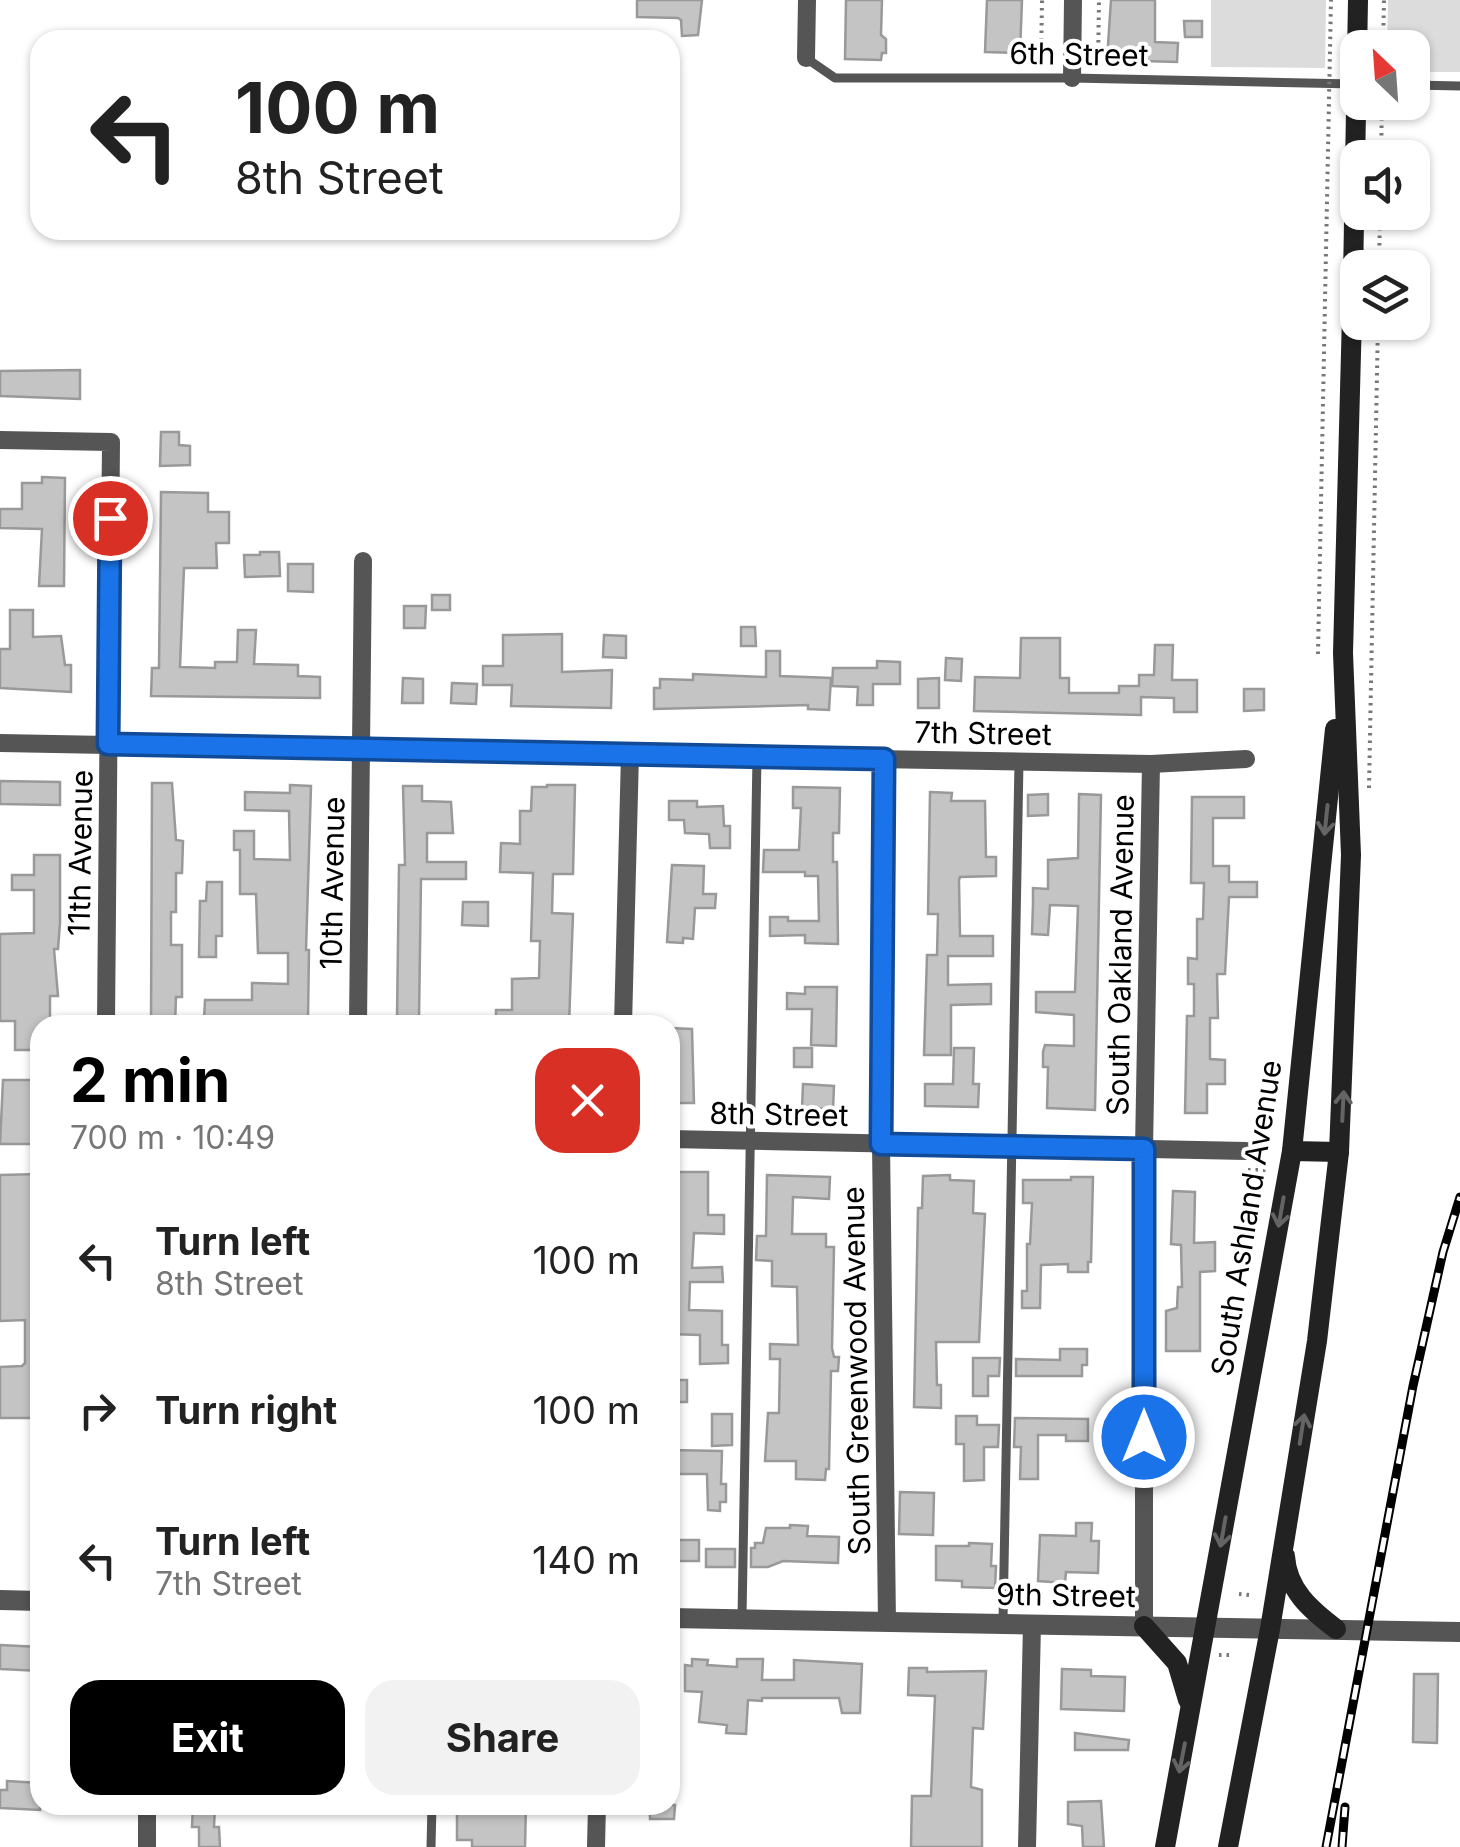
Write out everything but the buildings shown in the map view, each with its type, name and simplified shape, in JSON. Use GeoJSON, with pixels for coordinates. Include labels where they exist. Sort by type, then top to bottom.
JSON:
{"type":"FeatureCollection","features":[{"type":"Feature","properties":{"kind":"main road","name":"South Ashland Avenue"},"geometry":{"type":"LineString","coordinates":[[1228,1847],[1270,1628],[1317,1341],[1340,1152],[1350,856],[1343,653],[1358,0]]}},
{"type":"Feature","properties":{"kind":"main road","name":"South Ashland Avenue"},"geometry":{"type":"LineString","coordinates":[[1165,1847],[1292,1152],[1343,653]]}},
{"type":"Feature","properties":{"kind":"main road"},"geometry":{"type":"LineString","coordinates":[[1292,1152],[1340,1152]]}},
{"type":"Feature","properties":{"kind":"main road"},"geometry":{"type":"LineString","coordinates":[[1284,1540],[1286,1566],[1294,1587],[1310,1608],[1336,1630]]}},
{"type":"Feature","properties":{"kind":"main road"},"geometry":{"type":"LineString","coordinates":[[1144,1626],[1177,1663],[1190,1712]]}},
{"type":"Feature","properties":{"kind":"street"},"geometry":{"type":"LineString","coordinates":[[806,58],[807,0]]}},
{"type":"Feature","properties":{"kind":"street"},"geometry":{"type":"LineString","coordinates":[[1072,78],[1073,0]]}},
{"type":"Feature","properties":{"kind":"street","name":"11th Avenue"},"geometry":{"type":"LineString","coordinates":[[0,440],[111,442],[106,1015]]}},
{"type":"Feature","properties":{"kind":"street","name":"10th Avenue"},"geometry":{"type":"LineString","coordinates":[[358,1015],[363,561]]}},
{"type":"Feature","properties":{"kind":"street","name":"7th Street"},"geometry":{"type":"LineString","coordinates":[[0,743],[1151,764],[1246,759]]}},
{"type":"Feature","properties":{"kind":"street"},"geometry":{"type":"LineString","coordinates":[[622,1015],[630,754]]}},
{"type":"Feature","properties":{"kind":"street","name":"South Greenwood Avenue"},"geometry":{"type":"LineString","coordinates":[[884,759],[881,1144],[887,1622]]}},
{"type":"Feature","properties":{"kind":"street","name":"South Oakland Avenue"},"geometry":{"type":"LineString","coordinates":[[1144,1626],[1144,1149],[1151,764]]}},
{"type":"Feature","properties":{"kind":"street","name":"8th Street"},"geometry":{"type":"LineString","coordinates":[[680,1140],[1246,1151]]}},
{"type":"Feature","properties":{"kind":"street"},"geometry":{"type":"LineString","coordinates":[[0,1600],[30,1601]]}},
{"type":"Feature","properties":{"kind":"street","name":"9th Street"},"geometry":{"type":"LineString","coordinates":[[680,1618],[1460,1632]]}},
{"type":"Feature","properties":{"kind":"street"},"geometry":{"type":"LineString","coordinates":[[1026,1847],[1032,1624]]}},
{"type":"Feature","properties":{"kind":"street"},"geometry":{"type":"LineString","coordinates":[[147,1815],[147,1847]]}},
{"type":"Feature","properties":{"kind":"street"},"geometry":{"type":"LineString","coordinates":[[596,1847],[597,1815]]}},
{"type":"Feature","properties":{"kind":"lane","name":"6th Street"},"geometry":{"type":"LineString","coordinates":[[806,58],[835,78],[1340,84]]}},
{"type":"Feature","properties":{"kind":"lane"},"geometry":{"type":"LineString","coordinates":[[1430,85],[1460,86]]}},
{"type":"Feature","properties":{"kind":"lane"},"geometry":{"type":"LineString","coordinates":[[742,1620],[757,756]]}},
{"type":"Feature","properties":{"kind":"lane"},"geometry":{"type":"LineString","coordinates":[[1003,1624],[1020,762]]}},
{"type":"Feature","properties":{"kind":"lane"},"geometry":{"type":"LineString","coordinates":[[430,1847],[432,1815]]}},
{"type":"Feature","properties":{"kind":"path"},"geometry":{"type":"LineString","coordinates":[[1041,78],[1042,0]]}},
{"type":"Feature","properties":{"kind":"path"},"geometry":{"type":"LineString","coordinates":[[1098,78],[1100,0]]}},
{"type":"Feature","properties":{"kind":"path"},"geometry":{"type":"LineString","coordinates":[[1318,654],[1331,0]]}},
{"type":"Feature","properties":{"kind":"path"},"geometry":{"type":"LineString","coordinates":[[1383,30],[1384,0]]}},
{"type":"Feature","properties":{"kind":"path"},"geometry":{"type":"LineString","coordinates":[[1371,653],[1378,340]]}},
{"type":"Feature","properties":{"kind":"path"},"geometry":{"type":"LineString","coordinates":[[1239,1594],[1249,1594]]}},
{"type":"Feature","properties":{"kind":"path"},"geometry":{"type":"LineString","coordinates":[[1219,1655],[1229,1655]]}},
{"type":"Feature","properties":{"kind":"shaded area"},"geometry":{"type":"Polygon","coordinates":[[[1211,0],[1326,0],[1325,68],[1211,67],[1211,0]]]}},
{"type":"Feature","properties":{"kind":"shaded area"},"geometry":{"type":"Polygon","coordinates":[[[1388,0],[1460,0],[1460,72],[1430,72],[1430,30],[1387,30],[1388,0]]]}},
{"type":"Feature","properties":{"kind":"railway"},"geometry":{"type":"LineString","coordinates":[[1326,1847],[1413,1386],[1443,1252],[1460,1197]]}},
{"type":"Feature","properties":{"kind":"railway"},"geometry":{"type":"LineString","coordinates":[[1342,1847],[1345,1807]]}},
{"type":"Feature","properties":{"kind":"route"},"geometry":{"type":"LineString","coordinates":[[110,518],[108,744],[884,759],[881,1144],[1144,1149],[1144,1437]]}}]}
